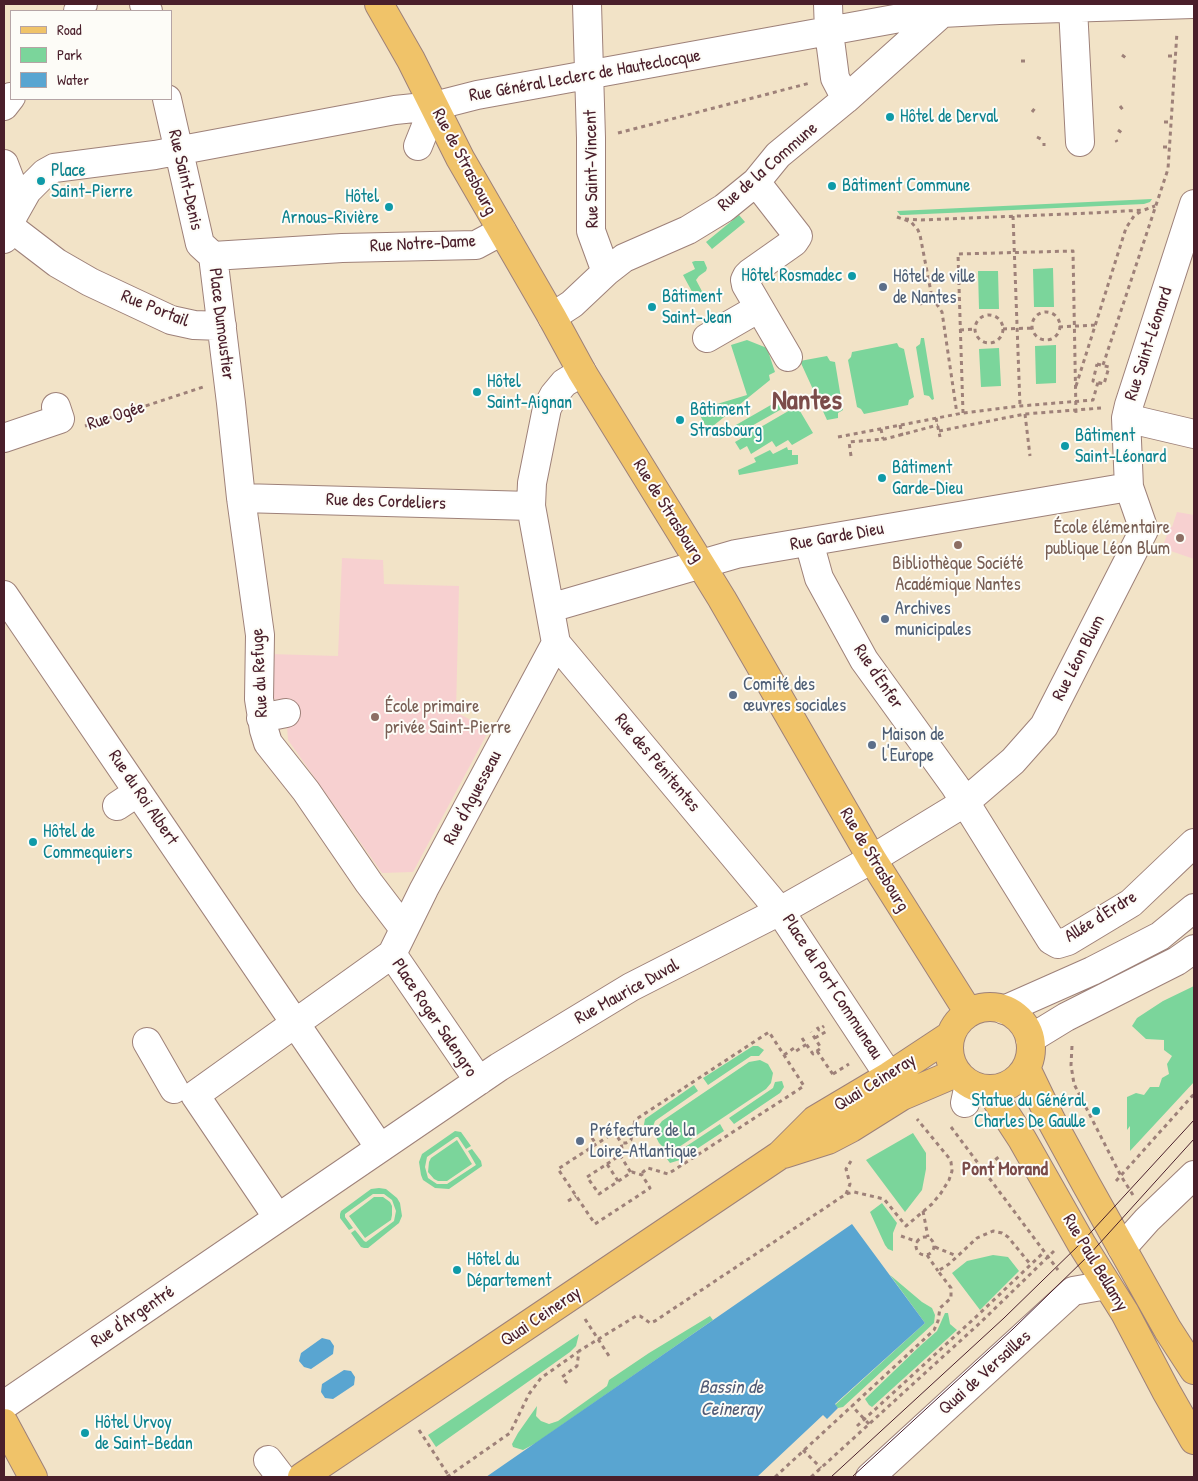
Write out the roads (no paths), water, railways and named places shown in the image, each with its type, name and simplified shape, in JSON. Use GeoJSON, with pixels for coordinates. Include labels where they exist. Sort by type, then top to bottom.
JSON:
{"type":"FeatureCollection","features":[{"type":"Feature","properties":{"kind":"main road","name":"Rue de Strasbourg"},"geometry":{"type":"LineString","coordinates":[[379,4],[460,158],[552,316],[582,372],[700,564],[872,859],[969,1013]]}},
{"type":"Feature","properties":{"kind":"main road"},"geometry":{"type":"LineString","coordinates":[[992,1007],[1004,1010],[1015,1015],[1023,1024],[1030,1039],[1030,1059],[1019,1078],[1009,1085],[970,1087],[950,1058],[948,1046],[951,1035],[961,1018],[969,1013],[980,1008],[992,1007]]}},
{"type":"Feature","properties":{"kind":"main road","name":"Quai Ceineray"},"geometry":{"type":"LineString","coordinates":[[302,1477],[780,1156],[815,1120],[889,1076],[951,1035]]}},
{"type":"Feature","properties":{"kind":"main road","name":"Rue Paul Bellamy"},"geometry":{"type":"LineString","coordinates":[[1026,1068],[1051,1120],[1095,1200],[1168,1330],[1194,1370]]}},
{"type":"Feature","properties":{"kind":"main road","name":"Quai Ceineray"},"geometry":{"type":"LineString","coordinates":[[780,1156],[828,1140],[852,1128],[902,1096],[970,1087]]}},
{"type":"Feature","properties":{"kind":"main road","name":"Rue Paul Bellamy"},"geometry":{"type":"LineString","coordinates":[[970,1087],[1022,1140],[1125,1313],[1194,1440]]}},
{"type":"Feature","properties":{"kind":"main road"},"geometry":{"type":"LineString","coordinates":[[4,1423],[28,1476]]}},
{"type":"Feature","properties":{"kind":"street","name":"Rue Saint-Vincent"},"geometry":{"type":"LineString","coordinates":[[587,4],[590,75],[591,231],[606,272]]}},
{"type":"Feature","properties":{"kind":"street"},"geometry":{"type":"LineString","coordinates":[[828,4],[829,32],[841,88]]}},
{"type":"Feature","properties":{"kind":"street","name":"Rue Général Leclerc de Hauteclocque"},"geometry":{"type":"LineString","coordinates":[[9,227],[27,191],[54,168],[179,150],[395,110],[434,106],[477,95],[900,18],[1037,6],[1073,8],[1193,4]]}},
{"type":"Feature","properties":{"kind":"street"},"geometry":{"type":"LineString","coordinates":[[1073,8],[1080,142]]}},
{"type":"Feature","properties":{"kind":"street","name":"Rue de la Commune"},"geometry":{"type":"LineString","coordinates":[[552,316],[572,304],[624,258],[695,226],[724,208],[756,182],[778,155],[841,88],[942,13]]}},
{"type":"Feature","properties":{"kind":"street","name":"Rue Saint-Denis"},"geometry":{"type":"LineString","coordinates":[[167,100],[200,244],[212,256]]}},
{"type":"Feature","properties":{"kind":"street"},"geometry":{"type":"LineString","coordinates":[[418,146],[434,106]]}},
{"type":"Feature","properties":{"kind":"street"},"geometry":{"type":"LineString","coordinates":[[4,164],[12,185],[9,227]]}},
{"type":"Feature","properties":{"kind":"street"},"geometry":{"type":"LineString","coordinates":[[756,182],[794,229],[798,237],[794,242],[745,278],[746,285],[788,357]]}},
{"type":"Feature","properties":{"kind":"street","name":"Rue Saint-Léonard"},"geometry":{"type":"LineString","coordinates":[[1129,487],[1117,413],[1132,396],[1194,204]]}},
{"type":"Feature","properties":{"kind":"street","name":"Rue Portail"},"geometry":{"type":"LineString","coordinates":[[9,227],[57,263],[90,282],[171,320],[194,325],[222,326]]}},
{"type":"Feature","properties":{"kind":"street","name":"Rue Notre-Dame"},"geometry":{"type":"LineString","coordinates":[[342,248],[476,245],[502,231]]}},
{"type":"Feature","properties":{"kind":"street","name":"Place Dumoustier"},"geometry":{"type":"LineString","coordinates":[[231,403],[212,256],[342,248]]}},
{"type":"Feature","properties":{"kind":"street"},"geometry":{"type":"LineString","coordinates":[[706,338],[759,308]]}},
{"type":"Feature","properties":{"kind":"street"},"geometry":{"type":"LineString","coordinates":[[556,643],[531,506],[532,483],[542,408],[564,383],[582,372]]}},
{"type":"Feature","properties":{"kind":"street","name":"Rue du Refuge"},"geometry":{"type":"LineString","coordinates":[[231,403],[241,498],[260,635],[259,699],[274,715],[268,743],[300,796],[363,887],[404,929]]}},
{"type":"Feature","properties":{"kind":"street","name":"Rue Ogée"},"geometry":{"type":"LineString","coordinates":[[4,438],[60,419],[56,407]]}},
{"type":"Feature","properties":{"kind":"street"},"geometry":{"type":"LineString","coordinates":[[1117,413],[1194,434]]}},
{"type":"Feature","properties":{"kind":"street","name":"Rue Garde Dieu"},"geometry":{"type":"LineString","coordinates":[[550,608],[736,554],[1129,487]]}},
{"type":"Feature","properties":{"kind":"street","name":"Rue Léon Blum"},"geometry":{"type":"LineString","coordinates":[[964,803],[1013,761],[1044,726],[1144,530],[1129,487]]}},
{"type":"Feature","properties":{"kind":"street","name":"Rue des Cordeliers"},"geometry":{"type":"LineString","coordinates":[[241,498],[531,506]]}},
{"type":"Feature","properties":{"kind":"street","name":"Rue d'Enfer"},"geometry":{"type":"LineString","coordinates":[[809,542],[819,578],[864,660],[955,786],[964,803]]}},
{"type":"Feature","properties":{"kind":"street","name":"Rue du Roi Albert"},"geometry":{"type":"LineString","coordinates":[[4,595],[127,799],[289,1012]]}},
{"type":"Feature","properties":{"kind":"street","name":"Rue des Pénitentes"},"geometry":{"type":"LineString","coordinates":[[556,643],[671,794],[780,911]]}},
{"type":"Feature","properties":{"kind":"street","name":"Rue d'Aguesseau"},"geometry":{"type":"LineString","coordinates":[[392,954],[424,889],[556,643]]}},
{"type":"Feature","properties":{"kind":"street","name":"Place du Port Communeau"},"geometry":{"type":"LineString","coordinates":[[889,1076],[780,911],[872,859],[964,803]]}},
{"type":"Feature","properties":{"kind":"street","name":"Allée d'Erdre"},"geometry":{"type":"LineString","coordinates":[[964,803],[1051,940],[1058,944],[1068,941],[1131,903],[1194,843]]}},
{"type":"Feature","properties":{"kind":"street"},"geometry":{"type":"LineString","coordinates":[[1004,1010],[1084,974],[1160,936],[1194,908]]}},
{"type":"Feature","properties":{"kind":"street","name":"Rue Maurice Duval"},"geometry":{"type":"LineString","coordinates":[[479,1081],[631,987],[780,911]]}},
{"type":"Feature","properties":{"kind":"street"},"geometry":{"type":"LineString","coordinates":[[1030,1039],[1066,1017],[1169,965],[1194,949]]}},
{"type":"Feature","properties":{"kind":"street","name":"Place Roger Salengro"},"geometry":{"type":"LineString","coordinates":[[178,1091],[289,1012],[392,954],[479,1081],[270,1224]]}},
{"type":"Feature","properties":{"kind":"street"},"geometry":{"type":"LineString","coordinates":[[289,1012],[380,1148]]}},
{"type":"Feature","properties":{"kind":"street"},"geometry":{"type":"LineString","coordinates":[[147,1042],[178,1091],[270,1224]]}},
{"type":"Feature","properties":{"kind":"street"},"geometry":{"type":"LineString","coordinates":[[1122,1248],[1147,1220],[1194,1175]]}},
{"type":"Feature","properties":{"kind":"street","name":"Rue d'Argentré"},"geometry":{"type":"LineString","coordinates":[[4,1405],[270,1224]]}},
{"type":"Feature","properties":{"kind":"street","name":"Quai de Versailles"},"geometry":{"type":"LineString","coordinates":[[870,1477],[1072,1291],[1107,1285]]}},
{"type":"Feature","properties":{"kind":"water","name":"Bassin de Ceineray"},"geometry":{"type":"Polygon","coordinates":[[[852,1224],[925,1323],[835,1404],[838,1408],[827,1419],[823,1415],[757,1477],[486,1477],[852,1224]]]}},
{"type":"Feature","properties":{"kind":"water"},"geometry":{"type":"Polygon","coordinates":[[[322,1338],[330,1340],[334,1346],[333,1354],[311,1369],[304,1367],[299,1361],[301,1353],[322,1338]]]}},
{"type":"Feature","properties":{"kind":"water"},"geometry":{"type":"Polygon","coordinates":[[[344,1370],[351,1371],[355,1377],[354,1385],[333,1399],[325,1398],[321,1392],[322,1384],[344,1370]]]}},
{"type":"Feature","properties":{"kind":"tram line"},"geometry":{"type":"LineString","coordinates":[[831,1477],[1004,1318],[1081,1243],[1194,1120]]}},
{"type":"Feature","properties":{"kind":"tram line"},"geometry":{"type":"LineString","coordinates":[[852,1477],[1013,1329],[1089,1255],[1194,1139]]}},
{"type":"Feature","properties":{"kind":"place","name":"Hôtel de Derval"},"geometry":{"type":"Point","coordinates":[890,117]}},
{"type":"Feature","properties":{"kind":"place","name":"Place Saint-Pierre"},"geometry":{"type":"Point","coordinates":[41,181]}},
{"type":"Feature","properties":{"kind":"place","name":"Bâtiment Commune"},"geometry":{"type":"Point","coordinates":[832,186]}},
{"type":"Feature","properties":{"kind":"place","name":"Hôtel Arnous-Rivière"},"geometry":{"type":"Point","coordinates":[389,207]}},
{"type":"Feature","properties":{"kind":"place","name":"Hôtel Rosmadec"},"geometry":{"type":"Point","coordinates":[852,276]}},
{"type":"Feature","properties":{"kind":"place","name":"Hôtel de ville de Nantes"},"geometry":{"type":"Point","coordinates":[883,287]}},
{"type":"Feature","properties":{"kind":"place","name":"Bâtiment Saint-Jean"},"geometry":{"type":"Point","coordinates":[652,307]}},
{"type":"Feature","properties":{"kind":"place","name":"Hôtel Saint-Aignan"},"geometry":{"type":"Point","coordinates":[477,392]}},
{"type":"Feature","properties":{"kind":"place","name":"Bâtiment Strasbourg"},"geometry":{"type":"Point","coordinates":[680,420]}},
{"type":"Feature","properties":{"kind":"place","name":"Bâtiment Saint-Léonard"},"geometry":{"type":"Point","coordinates":[1065,446]}},
{"type":"Feature","properties":{"kind":"place","name":"Bâtiment Garde-Dieu"},"geometry":{"type":"Point","coordinates":[882,478]}},
{"type":"Feature","properties":{"kind":"place","name":"École élémentaire publique Léon Blum"},"geometry":{"type":"Point","coordinates":[1180,538]}},
{"type":"Feature","properties":{"kind":"place","name":"Bibliothèque Société Académique Nantes"},"geometry":{"type":"Point","coordinates":[958,545]}},
{"type":"Feature","properties":{"kind":"place","name":"Archives municipales"},"geometry":{"type":"Point","coordinates":[885,619]}},
{"type":"Feature","properties":{"kind":"place","name":"Comité des œuvres sociales"},"geometry":{"type":"Point","coordinates":[733,695]}},
{"type":"Feature","properties":{"kind":"place","name":"École primaire privée Saint-Pierre"},"geometry":{"type":"Point","coordinates":[375,717]}},
{"type":"Feature","properties":{"kind":"place","name":"Maison de l'Europe"},"geometry":{"type":"Point","coordinates":[872,745]}},
{"type":"Feature","properties":{"kind":"place","name":"Hôtel de Commequiers"},"geometry":{"type":"Point","coordinates":[33,842]}},
{"type":"Feature","properties":{"kind":"place","name":"Statue du Général Charles De Gaulle"},"geometry":{"type":"Point","coordinates":[1096,1111]}},
{"type":"Feature","properties":{"kind":"place","name":"Préfecture de la Loire-Atlantique"},"geometry":{"type":"Point","coordinates":[580,1141]}},
{"type":"Feature","properties":{"kind":"place","name":"Hôtel du Département"},"geometry":{"type":"Point","coordinates":[457,1270]}},
{"type":"Feature","properties":{"kind":"place","name":"Hôtel Urvoy de Saint-Bedan"},"geometry":{"type":"Point","coordinates":[85,1433]}},
{"type":"Feature","properties":{"kind":"district","name":"Nantes"},"geometry":{"type":"Point","coordinates":[807,402]}},
{"type":"Feature","properties":{"kind":"district","name":"Pont Morand"},"geometry":{"type":"Point","coordinates":[1005,1170]}}]}
